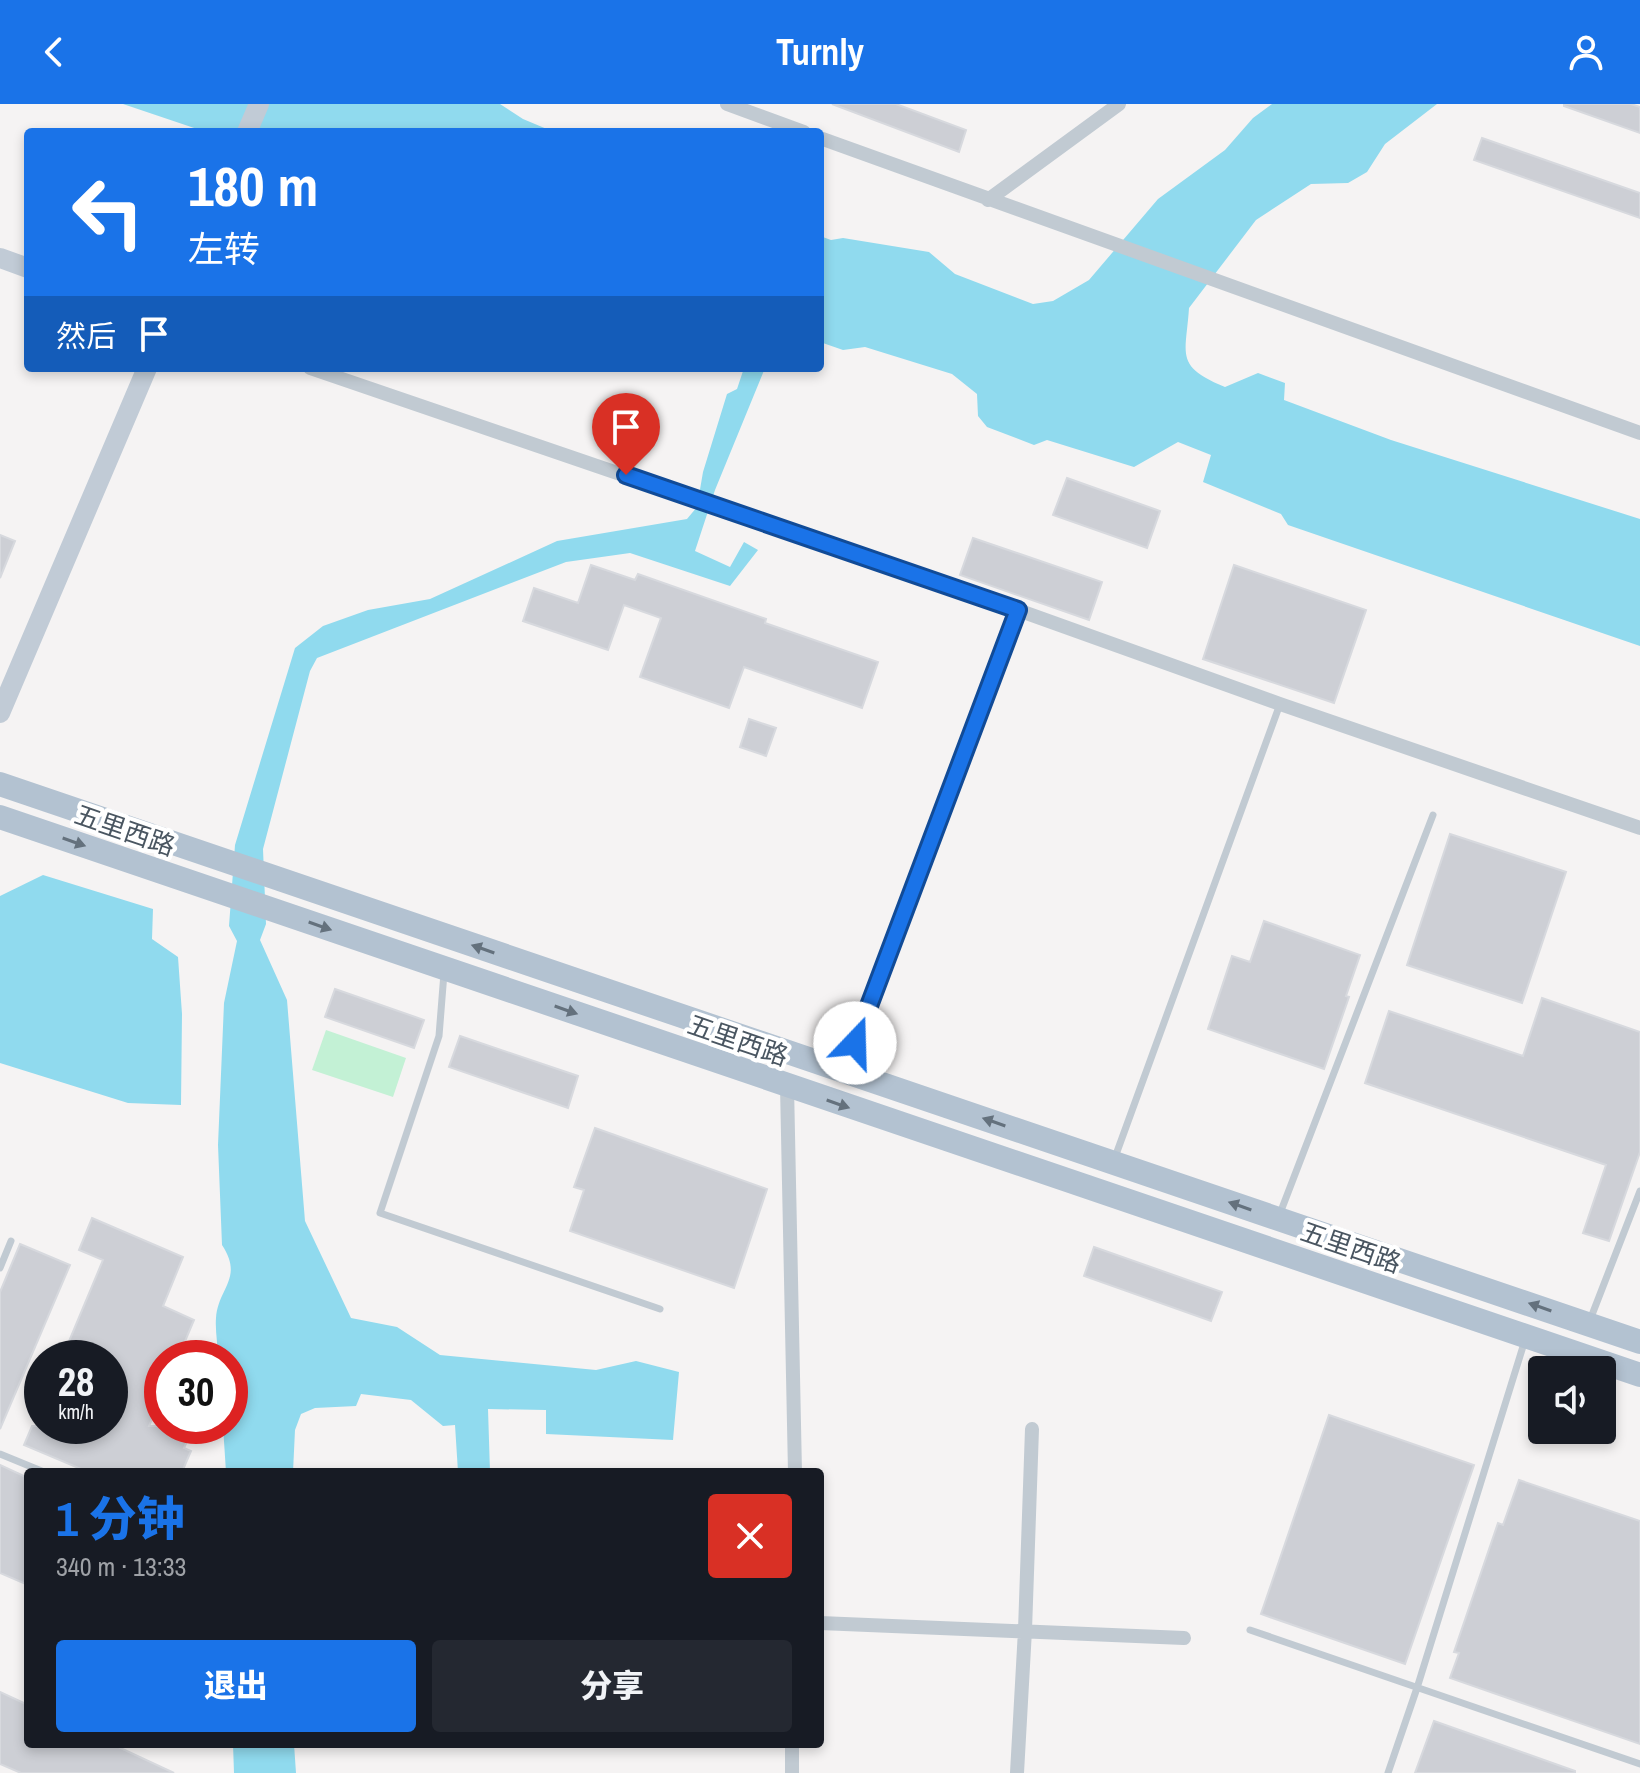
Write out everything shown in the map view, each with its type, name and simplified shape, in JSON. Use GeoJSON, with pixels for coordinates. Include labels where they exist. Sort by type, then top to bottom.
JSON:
{"type":"FeatureCollection","features":[{"type":"Feature","properties":{"kind":"main road"},"geometry":{"type":"LineString","coordinates":[[249,128],[259,104]]}},
{"type":"Feature","properties":{"kind":"main road"},"geometry":{"type":"LineString","coordinates":[[0,258],[24,267]]}},
{"type":"Feature","properties":{"kind":"main road"},"geometry":{"type":"LineString","coordinates":[[0,713],[145,372]]}},
{"type":"Feature","properties":{"kind":"main road","name":"五里西路"},"geometry":{"type":"LineString","coordinates":[[0,784],[1640,1342]]}},
{"type":"Feature","properties":{"kind":"main road","name":"五里西路"},"geometry":{"type":"LineString","coordinates":[[0,817],[1640,1375]]}},
{"type":"Feature","properties":{"kind":"street"},"geometry":{"type":"LineString","coordinates":[[727,104],[793,128]]}},
{"type":"Feature","properties":{"kind":"street"},"geometry":{"type":"LineString","coordinates":[[988,200],[1119,104]]}},
{"type":"Feature","properties":{"kind":"street"},"geometry":{"type":"LineString","coordinates":[[824,139],[1640,433]]}},
{"type":"Feature","properties":{"kind":"street"},"geometry":{"type":"LineString","coordinates":[[322,372],[1018,610],[1640,828]]}},
{"type":"Feature","properties":{"kind":"street"},"geometry":{"type":"LineString","coordinates":[[844,1071],[1018,610]]}},
{"type":"Feature","properties":{"kind":"street"},"geometry":{"type":"LineString","coordinates":[[787,1086],[795,1468]]}},
{"type":"Feature","properties":{"kind":"street"},"geometry":{"type":"LineString","coordinates":[[1017,1773],[1032,1429]]}},
{"type":"Feature","properties":{"kind":"street"},"geometry":{"type":"LineString","coordinates":[[824,1623],[1184,1638]]}},
{"type":"Feature","properties":{"kind":"street"},"geometry":{"type":"LineString","coordinates":[[792,1748],[792,1773]]}},
{"type":"Feature","properties":{"kind":"lane"},"geometry":{"type":"LineString","coordinates":[[1113,1163],[1280,704]]}},
{"type":"Feature","properties":{"kind":"lane"},"geometry":{"type":"LineString","coordinates":[[1278,1219],[1433,815]]}},
{"type":"Feature","properties":{"kind":"lane"},"geometry":{"type":"LineString","coordinates":[[445,969],[439,1036],[380,1213],[660,1309]]}},
{"type":"Feature","properties":{"kind":"lane"},"geometry":{"type":"LineString","coordinates":[[1588,1324],[1640,1191]]}},
{"type":"Feature","properties":{"kind":"lane"},"geometry":{"type":"LineString","coordinates":[[0,1268],[11,1241]]}},
{"type":"Feature","properties":{"kind":"lane"},"geometry":{"type":"LineString","coordinates":[[1388,1773],[1526,1336]]}},
{"type":"Feature","properties":{"kind":"lane"},"geometry":{"type":"LineString","coordinates":[[0,1454],[34,1468]]}},
{"type":"Feature","properties":{"kind":"lane"},"geometry":{"type":"LineString","coordinates":[[1250,1630],[1640,1764]]}},
{"type":"Feature","properties":{"kind":"green space"},"geometry":{"type":"Polygon","coordinates":[[[326,1030],[406,1058],[393,1097],[312,1070],[326,1030]]]}},
{"type":"Feature","properties":{"kind":"water"},"geometry":{"type":"Polygon","coordinates":[[[123,104],[500,104],[544,128],[194,128],[123,104]]]}},
{"type":"Feature","properties":{"kind":"water"},"geometry":{"type":"Polygon","coordinates":[[[1272,104],[1437,104],[1385,144],[1367,172],[1348,183],[1311,184],[1256,220],[1189,308],[1186,348],[1190,365],[1209,380],[1225,387],[1258,373],[1285,383],[1284,400],[1391,440],[1640,519],[1640,646],[1288,525],[1281,514],[1203,482],[1211,455],[1178,442],[1134,467],[1047,440],[1034,445],[987,427],[978,416],[977,394],[952,374],[865,347],[843,350],[824,343],[824,237],[929,252],[955,274],[1033,304],[1053,301],[1089,280],[1158,199],[1225,150],[1253,118],[1272,104]]]}},
{"type":"Feature","properties":{"kind":"water"},"geometry":{"type":"Polygon","coordinates":[[[743,372],[763,372],[715,490],[695,551],[730,567],[744,542],[758,550],[730,586],[630,553],[566,562],[317,658],[310,671],[263,849],[266,924],[260,940],[287,1000],[305,1221],[351,1318],[397,1327],[440,1355],[596,1370],[636,1361],[679,1372],[673,1440],[546,1434],[546,1410],[488,1409],[490,1468],[458,1468],[455,1425],[443,1426],[411,1400],[361,1394],[356,1406],[315,1408],[301,1414],[295,1430],[293,1468],[226,1468],[224,1444],[248,1444],[248,1340],[217,1340],[216,1323],[231,1266],[222,1245],[218,1145],[224,1003],[237,941],[229,926],[235,845],[295,648],[323,626],[368,610],[430,599],[557,541],[687,519],[697,507],[703,472],[727,394],[737,389],[743,372]]]}},
{"type":"Feature","properties":{"kind":"water"},"geometry":{"type":"Polygon","coordinates":[[[43,875],[153,909],[152,939],[178,957],[182,1014],[181,1105],[128,1103],[0,1063],[0,896],[43,875]]]}},
{"type":"Feature","properties":{"kind":"water"},"geometry":{"type":"Polygon","coordinates":[[[233,1748],[294,1748],[296,1773],[234,1773],[233,1748]]]}},
{"type":"Feature","properties":{"kind":"building"},"geometry":{"type":"Polygon","coordinates":[[[832,104],[896,104],[966,130],[959,152],[832,104]]]}},
{"type":"Feature","properties":{"kind":"building"},"geometry":{"type":"Polygon","coordinates":[[[1631,104],[1640,107],[1640,133],[1564,106],[1631,104]]]}},
{"type":"Feature","properties":{"kind":"building"},"geometry":{"type":"Polygon","coordinates":[[[1482,138],[1640,193],[1640,218],[1474,160],[1482,138]]]}},
{"type":"Feature","properties":{"kind":"building"},"geometry":{"type":"Polygon","coordinates":[[[1067,478],[1160,511],[1147,548],[1053,515],[1067,478]]]}},
{"type":"Feature","properties":{"kind":"building"},"geometry":{"type":"Polygon","coordinates":[[[0,535],[15,541],[0,578],[0,535]]]}},
{"type":"Feature","properties":{"kind":"building"},"geometry":{"type":"Polygon","coordinates":[[[973,538],[1102,582],[1089,620],[960,575],[973,538]]]}},
{"type":"Feature","properties":{"kind":"building"},"geometry":{"type":"Polygon","coordinates":[[[591,565],[635,580],[638,574],[878,662],[862,708],[744,667],[729,708],[640,677],[661,618],[624,605],[608,650],[523,621],[534,588],[578,603],[591,565]]]}},
{"type":"Feature","properties":{"kind":"building"},"geometry":{"type":"Polygon","coordinates":[[[1234,565],[1366,610],[1334,703],[1203,659],[1234,565]]]}},
{"type":"Feature","properties":{"kind":"building"},"geometry":{"type":"Polygon","coordinates":[[[749,719],[776,728],[766,756],[740,747],[749,719]]]}},
{"type":"Feature","properties":{"kind":"building"},"geometry":{"type":"Polygon","coordinates":[[[1450,834],[1566,872],[1522,1003],[1407,965],[1450,834]]]}},
{"type":"Feature","properties":{"kind":"building"},"geometry":{"type":"Polygon","coordinates":[[[1264,921],[1360,955],[1324,1069],[1208,1029],[1232,956],[1250,962],[1264,921]]]}},
{"type":"Feature","properties":{"kind":"building"},"geometry":{"type":"Polygon","coordinates":[[[335,989],[424,1020],[414,1048],[325,1017],[335,989]]]}},
{"type":"Feature","properties":{"kind":"building"},"geometry":{"type":"Polygon","coordinates":[[[1542,998],[1640,1032],[1640,1152],[1609,1241],[1583,1233],[1606,1165],[1365,1083],[1389,1011],[1523,1056],[1542,998]]]}},
{"type":"Feature","properties":{"kind":"building"},"geometry":{"type":"Polygon","coordinates":[[[460,1036],[578,1076],[568,1108],[449,1067],[460,1036]]]}},
{"type":"Feature","properties":{"kind":"building"},"geometry":{"type":"Polygon","coordinates":[[[595,1128],[767,1189],[734,1288],[570,1231],[584,1190],[574,1187],[595,1128]]]}},
{"type":"Feature","properties":{"kind":"building"},"geometry":{"type":"Polygon","coordinates":[[[92,1218],[183,1257],[163,1306],[194,1320],[186,1340],[144,1340],[144,1444],[186,1444],[184,1448],[191,1451],[184,1468],[79,1468],[24,1445],[128,1444],[128,1340],[70,1340],[103,1260],[79,1250],[92,1218]]]}},
{"type":"Feature","properties":{"kind":"building"},"geometry":{"type":"Polygon","coordinates":[[[20,1244],[70,1265],[38,1340],[24,1340],[24,1373],[0,1429],[0,1292],[20,1244]]]}},
{"type":"Feature","properties":{"kind":"building"},"geometry":{"type":"Polygon","coordinates":[[[1094,1247],[1222,1292],[1211,1321],[1084,1276],[1094,1247]]]}},
{"type":"Feature","properties":{"kind":"building"},"geometry":{"type":"Polygon","coordinates":[[[1329,1415],[1474,1465],[1405,1664],[1261,1614],[1329,1415]]]}},
{"type":"Feature","properties":{"kind":"building"},"geometry":{"type":"Polygon","coordinates":[[[0,1465],[24,1476],[24,1583],[0,1573],[0,1465]]]}},
{"type":"Feature","properties":{"kind":"building"},"geometry":{"type":"Polygon","coordinates":[[[1519,1480],[1640,1521],[1640,1744],[1450,1678],[1459,1653],[1454,1652],[1498,1523],[1503,1525],[1519,1480]]]}},
{"type":"Feature","properties":{"kind":"building"},"geometry":{"type":"Polygon","coordinates":[[[0,1692],[24,1703],[24,1748],[121,1748],[174,1773],[21,1773],[0,1764],[0,1692]]]}},
{"type":"Feature","properties":{"kind":"building"},"geometry":{"type":"Polygon","coordinates":[[[1434,1721],[1575,1771],[1575,1773],[1415,1773],[1434,1721]]]}},
{"type":"Feature","properties":{"kind":"route"},"geometry":{"type":"LineString","coordinates":[[626,475],[1018,610],[855,1043]]}}]}
